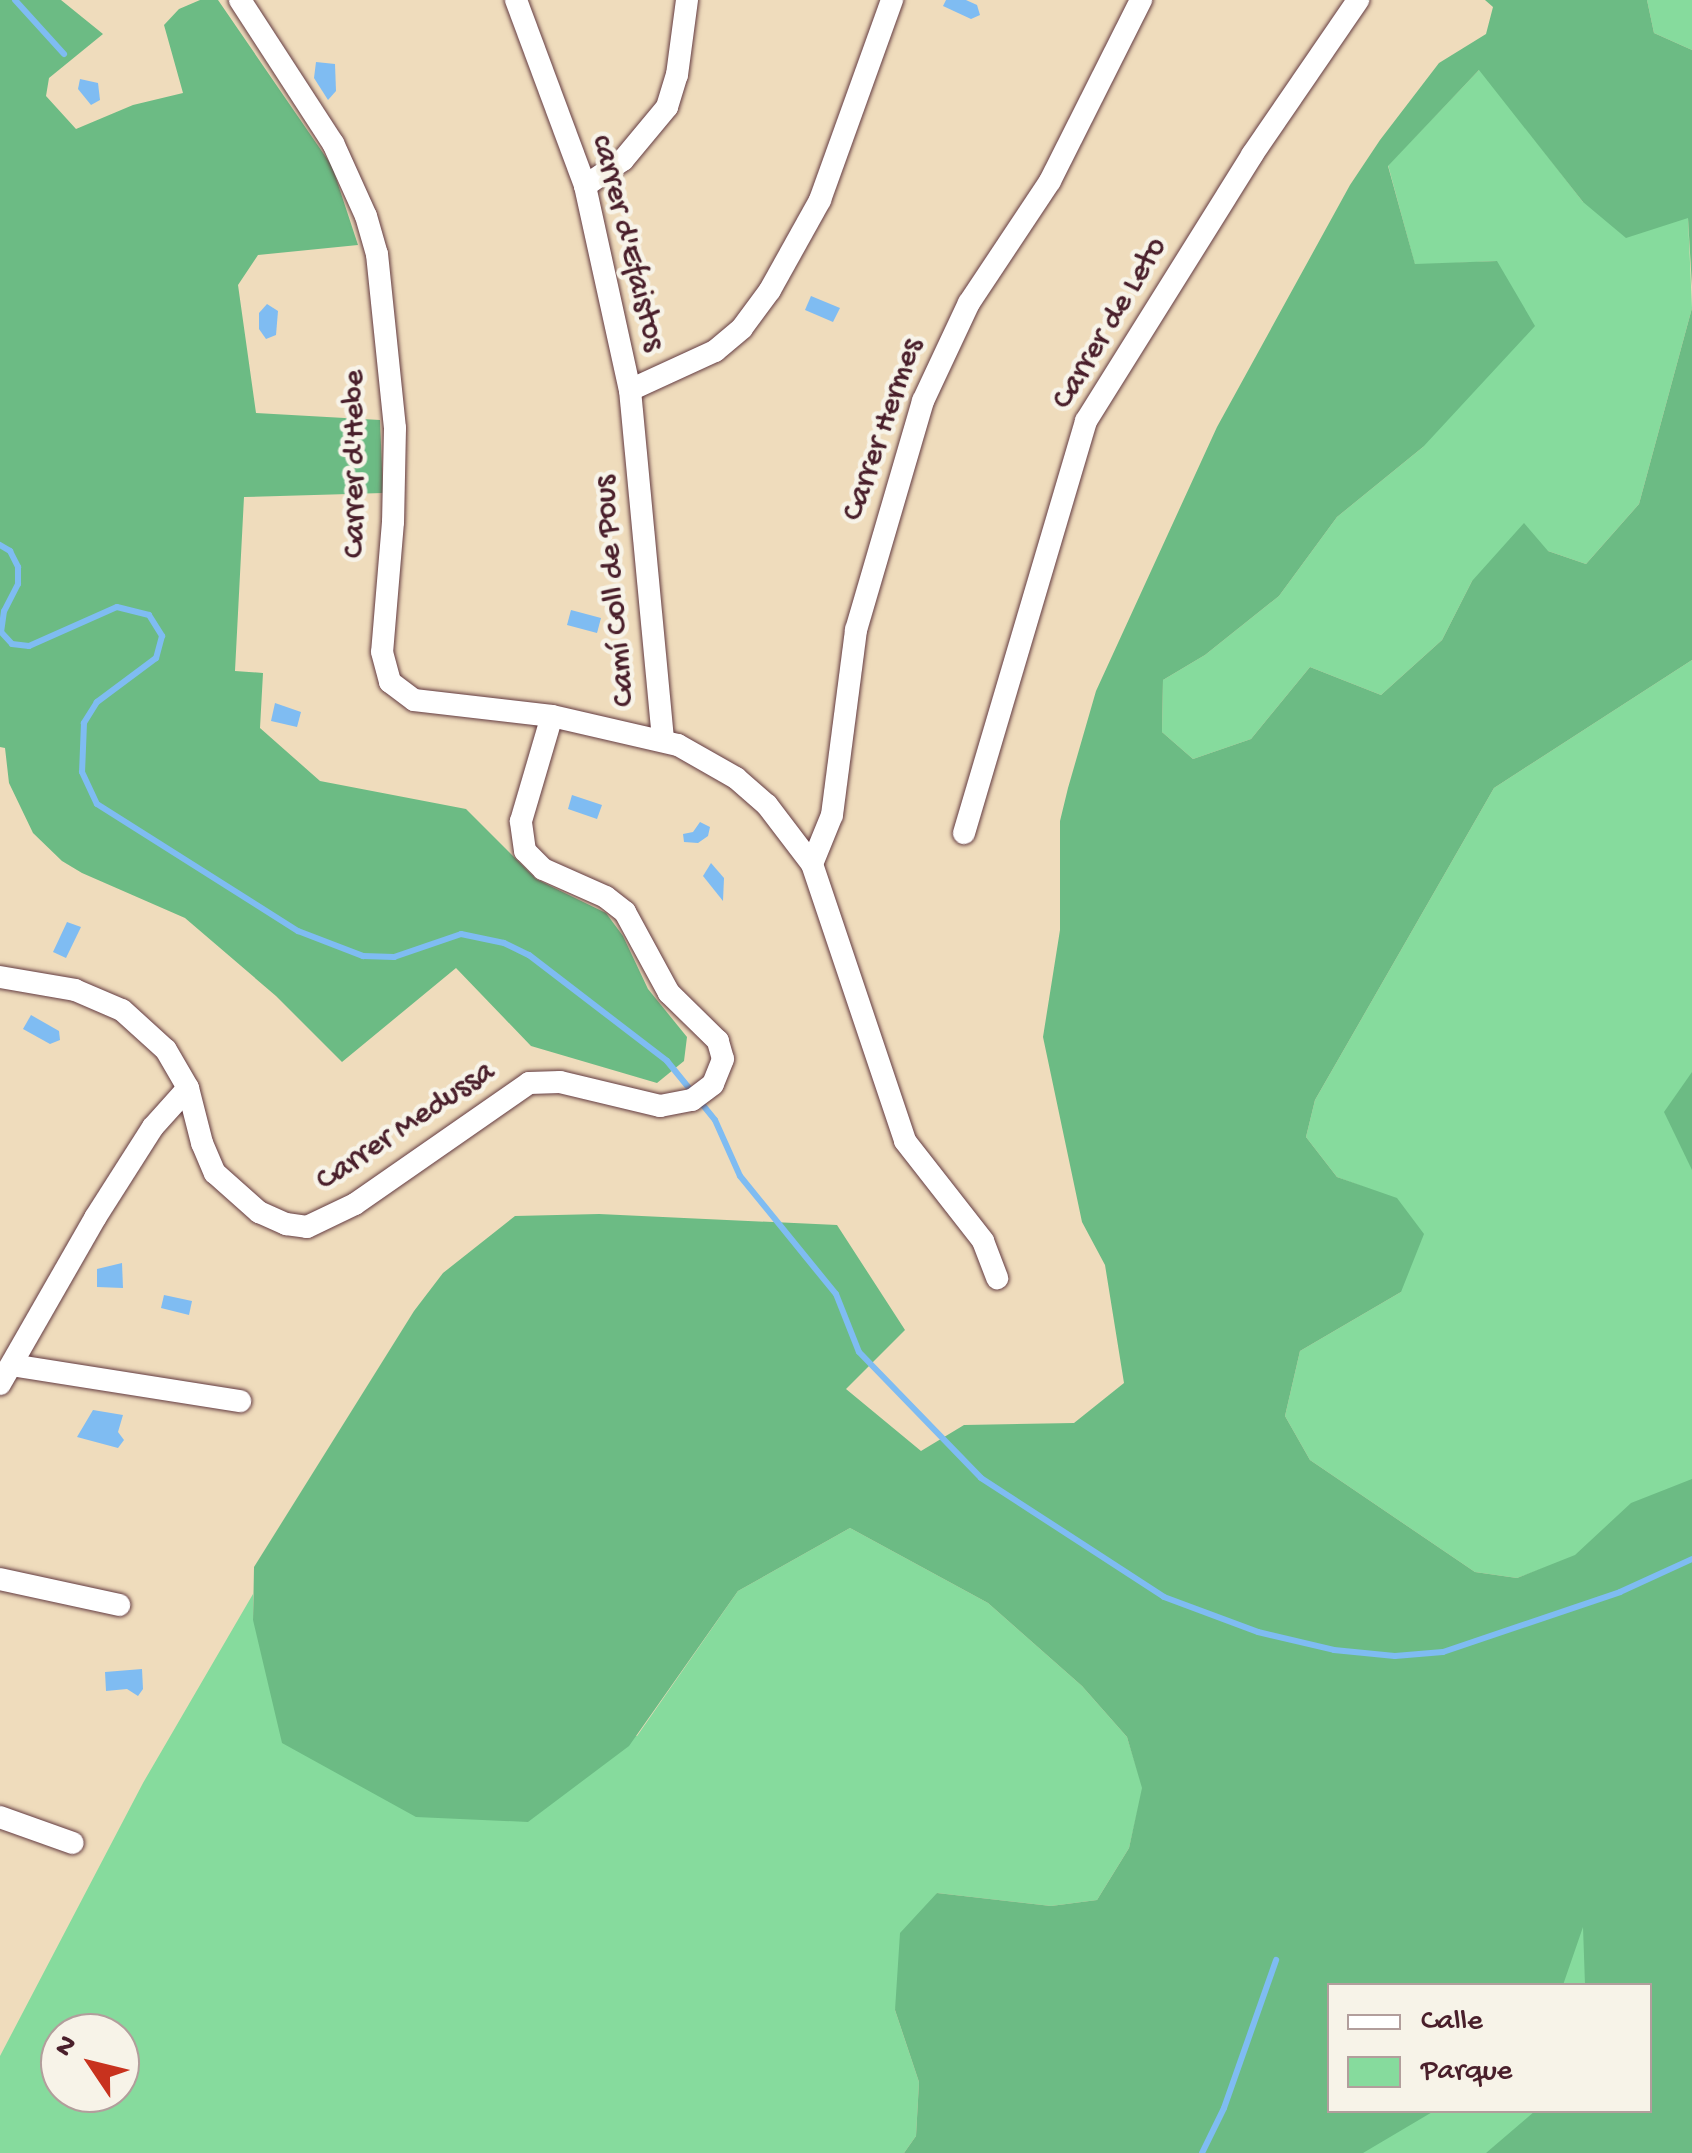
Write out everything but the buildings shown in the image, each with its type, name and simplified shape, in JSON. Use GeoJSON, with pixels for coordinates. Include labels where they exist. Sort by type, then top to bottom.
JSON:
{"type":"FeatureCollection","features":[{"type":"Feature","properties":{"kind":"street","name":"Carrer d'Hebe"},"geometry":{"type":"LineString","coordinates":[[240,0],[333,144],[366,216],[377,254],[395,428],[393,522],[382,652],[390,682],[414,700],[552,716],[663,740]]}},
{"type":"Feature","properties":{"kind":"street","name":"carrer d'Efaistos"},"geometry":{"type":"LineString","coordinates":[[516,0],[585,186],[630,390]]}},
{"type":"Feature","properties":{"kind":"street"},"geometry":{"type":"LineString","coordinates":[[585,186],[623,160],[668,107],[677,74],[687,0]]}},
{"type":"Feature","properties":{"kind":"street"},"geometry":{"type":"LineString","coordinates":[[630,390],[715,351],[742,328],[770,290],[820,200],[892,0]]}},
{"type":"Feature","properties":{"kind":"street","name":"Carrer Hermes"},"geometry":{"type":"LineString","coordinates":[[812,864],[832,815],[856,630],[923,402],[961,318],[1050,181],[1141,0]]}},
{"type":"Feature","properties":{"kind":"street","name":"Carrer de Leto"},"geometry":{"type":"LineString","coordinates":[[964,833],[1086,421],[1252,155],[1358,0]]}},
{"type":"Feature","properties":{"kind":"street","name":"Camí Coll de Pous"},"geometry":{"type":"LineString","coordinates":[[630,390],[663,740],[709,760],[749,788],[782,821],[812,864],[905,1140],[983,1241],[996,1278]]}},
{"type":"Feature","properties":{"kind":"street","name":"Carrer Medussa"},"geometry":{"type":"LineString","coordinates":[[188,1088],[202,1144],[215,1173],[259,1212],[286,1224],[307,1227],[355,1204],[530,1083],[560,1082],[660,1106],[684,1102],[706,1091],[722,1068],[718,1041],[669,993],[630,919],[616,903],[543,869],[525,851],[521,821],[552,716]]}},
{"type":"Feature","properties":{"kind":"street"},"geometry":{"type":"LineString","coordinates":[[0,978],[75,990],[122,1010],[166,1050],[188,1088],[153,1128],[95,1218],[6,1374],[240,1401]]}},
{"type":"Feature","properties":{"kind":"street"},"geometry":{"type":"LineString","coordinates":[[0,1579],[119,1605]]}},
{"type":"Feature","properties":{"kind":"street"},"geometry":{"type":"LineString","coordinates":[[0,1818],[73,1843]]}},
{"type":"Feature","properties":{"kind":"green space"},"geometry":{"type":"Polygon","coordinates":[[[0,0],[61,0],[103,34],[49,78],[46,96],[76,129],[133,105],[183,93],[164,25],[179,9],[200,0],[218,0],[332,166],[358,245],[258,255],[238,285],[256,413],[380,420],[383,493],[244,497],[235,671],[263,673],[260,728],[320,781],[466,809],[536,879],[606,913],[623,936],[648,989],[687,1037],[684,1061],[657,1083],[531,1046],[456,968],[342,1062],[276,996],[185,918],[82,873],[62,861],[33,833],[9,783],[5,748],[0,747],[0,0]]]}},
{"type":"Feature","properties":{"kind":"green space"},"geometry":{"type":"Polygon","coordinates":[[[1485,0],[1647,0],[1654,33],[1692,50],[1692,287],[1688,218],[1626,238],[1583,202],[1479,70],[1388,166],[1415,264],[1497,261],[1535,326],[1423,447],[1337,517],[1279,596],[1205,655],[1163,680],[1162,732],[1193,759],[1251,739],[1310,667],[1381,695],[1442,640],[1472,581],[1524,523],[1548,551],[1586,564],[1639,504],[1692,308],[1692,660],[1494,788],[1315,1100],[1306,1137],[1337,1177],[1397,1198],[1424,1234],[1401,1292],[1300,1351],[1285,1416],[1310,1460],[1475,1572],[1517,1578],[1575,1555],[1631,1503],[1692,1479],[1692,2153],[1486,2153],[1533,2113],[1652,2113],[1652,1983],[1585,1983],[1583,1927],[1564,1983],[1327,1983],[1327,2113],[1431,2113],[1363,2153],[904,2153],[916,2136],[919,2082],[895,2010],[900,1933],[937,1893],[1051,1906],[1097,1900],[1129,1848],[1142,1788],[1127,1737],[1082,1686],[988,1603],[850,1528],[738,1591],[629,1746],[528,1822],[416,1817],[282,1743],[253,1620],[254,1567],[414,1311],[443,1273],[515,1216],[599,1214],[837,1225],[905,1330],[846,1389],[921,1451],[964,1425],[1074,1423],[1124,1383],[1105,1265],[1082,1222],[1043,1037],[1060,930],[1060,821],[1068,788],[1096,691],[1217,427],[1350,185],[1439,63],[1486,34],[1493,7],[1485,0]]]}},
{"type":"Feature","properties":{"kind":"green space"},"geometry":{"type":"Polygon","coordinates":[[[1647,0],[1692,0],[1692,50],[1654,33],[1647,0]]]}},
{"type":"Feature","properties":{"kind":"green space"},"geometry":{"type":"Polygon","coordinates":[[[1480,69],[1583,202],[1688,217],[1692,308],[1639,504],[1586,564],[1548,551],[1472,581],[1442,640],[1381,695],[1310,667],[1251,739],[1193,759],[1162,732],[1163,680],[1205,655],[1279,596],[1337,517],[1423,447],[1497,261],[1415,265],[1388,165],[1480,69]]]}},
{"type":"Feature","properties":{"kind":"green space"},"geometry":{"type":"Polygon","coordinates":[[[1692,660],[1692,2153],[1333,2153],[1393,2113],[1652,2113],[1652,1983],[1538,1983],[1576,1556],[1517,1578],[1475,1572],[1310,1460],[1285,1416],[1300,1351],[1401,1292],[1396,1199],[1337,1177],[1306,1137],[1315,1100],[1494,788],[1692,660]]]}},
{"type":"Feature","properties":{"kind":"green space"},"geometry":{"type":"Polygon","coordinates":[[[1692,1072],[1692,1170],[1664,1112],[1692,1072]]]}},
{"type":"Feature","properties":{"kind":"green space"},"geometry":{"type":"Polygon","coordinates":[[[850,1528],[988,1603],[1082,1686],[1127,1737],[1143,1788],[1129,1848],[1097,1900],[1051,1906],[937,1893],[895,2010],[919,2082],[916,2136],[904,2153],[0,2153],[0,2056],[143,1783],[253,1594],[253,1620],[637,1736],[738,1591],[850,1528]]]}},
{"type":"Feature","properties":{"kind":"water"},"geometry":{"type":"Polygon","coordinates":[[[946,0],[966,0],[977,5],[980,15],[971,19],[943,6],[946,0]]]}},
{"type":"Feature","properties":{"kind":"water"},"geometry":{"type":"Polygon","coordinates":[[[316,62],[335,64],[336,91],[328,100],[314,78],[316,62]]]}},
{"type":"Feature","properties":{"kind":"water"},"geometry":{"type":"Polygon","coordinates":[[[80,79],[98,83],[100,100],[91,105],[78,89],[80,79]]]}},
{"type":"Feature","properties":{"kind":"water"},"geometry":{"type":"Polygon","coordinates":[[[811,296],[840,308],[833,322],[805,310],[811,296]]]}},
{"type":"Feature","properties":{"kind":"water"},"geometry":{"type":"Polygon","coordinates":[[[267,304],[278,311],[276,335],[266,339],[259,329],[259,313],[267,304]]]}},
{"type":"Feature","properties":{"kind":"water"},"geometry":{"type":"Polygon","coordinates":[[[571,610],[601,618],[597,633],[567,625],[571,610]]]}},
{"type":"Feature","properties":{"kind":"water"},"geometry":{"type":"Polygon","coordinates":[[[275,703],[301,712],[297,727],[271,721],[275,703]]]}},
{"type":"Feature","properties":{"kind":"water"},"geometry":{"type":"Polygon","coordinates":[[[572,795],[602,805],[597,819],[568,809],[572,795]]]}},
{"type":"Feature","properties":{"kind":"water"},"geometry":{"type":"Polygon","coordinates":[[[700,822],[710,827],[708,836],[698,843],[684,842],[683,834],[693,832],[700,822]]]}},
{"type":"Feature","properties":{"kind":"water"},"geometry":{"type":"Polygon","coordinates":[[[711,863],[724,878],[723,901],[703,876],[711,863]]]}},
{"type":"Feature","properties":{"kind":"water"},"geometry":{"type":"Polygon","coordinates":[[[67,922],[81,927],[66,958],[53,952],[67,922]]]}},
{"type":"Feature","properties":{"kind":"water"},"geometry":{"type":"Polygon","coordinates":[[[31,1015],[59,1031],[60,1040],[50,1044],[23,1029],[31,1015]]]}},
{"type":"Feature","properties":{"kind":"water"},"geometry":{"type":"Polygon","coordinates":[[[122,1263],[123,1288],[97,1287],[97,1269],[122,1263]]]}},
{"type":"Feature","properties":{"kind":"water"},"geometry":{"type":"Polygon","coordinates":[[[164,1295],[192,1301],[189,1315],[161,1308],[164,1295]]]}},
{"type":"Feature","properties":{"kind":"water"},"geometry":{"type":"Polygon","coordinates":[[[93,1410],[123,1415],[118,1432],[124,1440],[118,1448],[77,1437],[93,1410]]]}},
{"type":"Feature","properties":{"kind":"water"},"geometry":{"type":"Polygon","coordinates":[[[142,1669],[143,1689],[138,1696],[127,1689],[106,1691],[105,1672],[142,1669]]]}},
{"type":"Feature","properties":{"kind":"waterway"},"geometry":{"type":"LineString","coordinates":[[15,0],[64,54]]}},
{"type":"Feature","properties":{"kind":"waterway"},"geometry":{"type":"LineString","coordinates":[[0,545],[10,551],[18,567],[18,584],[4,611],[1,632],[12,644],[29,646],[117,607],[149,615],[162,636],[156,658],[97,702],[84,723],[82,772],[97,804],[298,931],[363,956],[394,957],[461,934],[504,943],[529,955],[667,1061],[715,1120],[740,1176],[836,1294],[859,1352],[981,1478],[1164,1597],[1258,1632],[1334,1650],[1395,1656],[1443,1652],[1620,1592],[1692,1559]]}},
{"type":"Feature","properties":{"kind":"waterway"},"geometry":{"type":"LineString","coordinates":[[1202,2153],[1224,2108],[1276,1960]]}}]}
